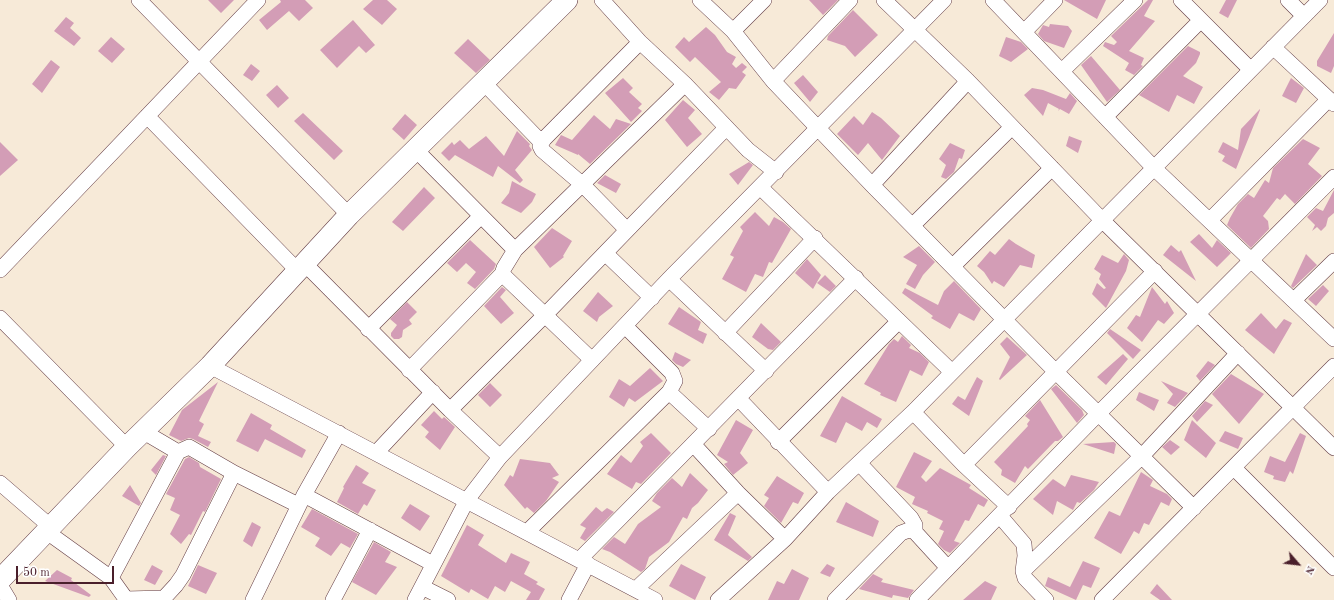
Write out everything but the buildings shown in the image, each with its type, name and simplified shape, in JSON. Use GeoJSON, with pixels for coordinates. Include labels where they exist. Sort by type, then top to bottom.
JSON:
{"type":"FeatureCollection","features":[{"type":"Feature","properties":{"kind":"street"},"geometry":{"type":"LineString","coordinates":[[139,0],[349,215]]}},
{"type":"Feature","properties":{"kind":"street"},"geometry":{"type":"LineString","coordinates":[[0,270],[258,0]]}},
{"type":"Feature","properties":{"kind":"street"},"geometry":{"type":"LineString","coordinates":[[0,580],[127,447],[210,366],[349,215],[567,0]]}},
{"type":"Feature","properties":{"kind":"street"},"geometry":{"type":"LineString","coordinates":[[602,0],[640,42],[685,84],[748,150],[776,172]]}},
{"type":"Feature","properties":{"kind":"street"},"geometry":{"type":"LineString","coordinates":[[700,0],[733,31],[773,81],[872,185],[1056,372],[1194,508]]}},
{"type":"Feature","properties":{"kind":"street"},"geometry":{"type":"LineString","coordinates":[[733,31],[764,0]]}},
{"type":"Feature","properties":{"kind":"street"},"geometry":{"type":"LineString","coordinates":[[773,81],[850,0]]}},
{"type":"Feature","properties":{"kind":"street"},"geometry":{"type":"LineString","coordinates":[[884,0],[968,81],[1103,221],[1334,448]]}},
{"type":"Feature","properties":{"kind":"street"},"geometry":{"type":"LineString","coordinates":[[415,600],[467,500],[500,457],[669,279],[944,0]]}},
{"type":"Feature","properties":{"kind":"street"},"geometry":{"type":"LineString","coordinates":[[993,0],[1154,168],[1334,339]]}},
{"type":"Feature","properties":{"kind":"street"},"geometry":{"type":"LineString","coordinates":[[1024,32],[1055,0]]}},
{"type":"Feature","properties":{"kind":"street"},"geometry":{"type":"LineString","coordinates":[[1062,71],[1134,0]]}},
{"type":"Feature","properties":{"kind":"street"},"geometry":{"type":"LineString","coordinates":[[1181,0],[1250,69]]}},
{"type":"Feature","properties":{"kind":"street"},"geometry":{"type":"LineString","coordinates":[[1288,0],[1304,16]]}},
{"type":"Feature","properties":{"kind":"street"},"geometry":{"type":"LineString","coordinates":[[718,600],[785,539],[828,492],[913,412],[1103,221],[1250,69],[1320,0]]}},
{"type":"Feature","properties":{"kind":"street"},"geometry":{"type":"LineString","coordinates":[[1105,116],[1201,20]]}},
{"type":"Feature","properties":{"kind":"street"},"geometry":{"type":"LineString","coordinates":[[627,230],[583,185],[542,150],[540,146],[541,142],[640,42]]}},
{"type":"Feature","properties":{"kind":"street"},"geometry":{"type":"LineString","coordinates":[[1210,220],[1331,101],[1273,47]]}},
{"type":"Feature","properties":{"kind":"street"},"geometry":{"type":"LineString","coordinates":[[872,185],[968,81]]}},
{"type":"Feature","properties":{"kind":"street"},"geometry":{"type":"LineString","coordinates":[[483,82],[541,142]]}},
{"type":"Feature","properties":{"kind":"street"},"geometry":{"type":"LineString","coordinates":[[409,370],[502,274],[515,250],[685,84]]}},
{"type":"Feature","properties":{"kind":"street"},"geometry":{"type":"LineString","coordinates":[[147,116],[500,457]]}},
{"type":"Feature","properties":{"kind":"street"},"geometry":{"type":"LineString","coordinates":[[913,225],[1012,127]]}},
{"type":"Feature","properties":{"kind":"street"},"geometry":{"type":"LineString","coordinates":[[450,410],[545,315],[726,128]]}},
{"type":"Feature","properties":{"kind":"street"},"geometry":{"type":"LineString","coordinates":[[415,149],[515,250]]}},
{"type":"Feature","properties":{"kind":"street"},"geometry":{"type":"LineString","coordinates":[[953,266],[1052,168]]}},
{"type":"Feature","properties":{"kind":"street"},"geometry":{"type":"LineString","coordinates":[[925,597],[948,568],[1098,414],[1334,177]]}},
{"type":"Feature","properties":{"kind":"street"},"geometry":{"type":"LineString","coordinates":[[760,187],[815,238],[952,372]]}},
{"type":"Feature","properties":{"kind":"street"},"geometry":{"type":"LineString","coordinates":[[368,329],[481,216]]}},
{"type":"Feature","properties":{"kind":"street"},"geometry":{"type":"LineString","coordinates":[[725,333],[815,238]]}},
{"type":"Feature","properties":{"kind":"street"},"geometry":{"type":"LineString","coordinates":[[605,253],[652,298]]}},
{"type":"Feature","properties":{"kind":"street"},"geometry":{"type":"LineString","coordinates":[[1294,300],[1334,261]]}},
{"type":"Feature","properties":{"kind":"street"},"geometry":{"type":"LineString","coordinates":[[964,465],[1155,271]]}},
{"type":"Feature","properties":{"kind":"street"},"geometry":{"type":"LineString","coordinates":[[502,274],[592,360]]}},
{"type":"Feature","properties":{"kind":"street"},"geometry":{"type":"LineString","coordinates":[[569,600],[584,562],[738,398],[856,278]]}},
{"type":"Feature","properties":{"kind":"street"},"geometry":{"type":"LineString","coordinates":[[669,279],[766,371]]}},
{"type":"Feature","properties":{"kind":"street"},"geometry":{"type":"LineString","coordinates":[[0,318],[127,447]]}},
{"type":"Feature","properties":{"kind":"street"},"geometry":{"type":"LineString","coordinates":[[778,442],[900,322]]}},
{"type":"Feature","properties":{"kind":"street"},"geometry":{"type":"LineString","coordinates":[[527,532],[669,392],[675,381],[672,373],[625,326]]}},
{"type":"Feature","properties":{"kind":"street"},"geometry":{"type":"LineString","coordinates":[[1023,571],[1142,456],[1238,353]]}},
{"type":"Feature","properties":{"kind":"street"},"geometry":{"type":"LineString","coordinates":[[210,366],[655,600]]}},
{"type":"Feature","properties":{"kind":"street"},"geometry":{"type":"LineString","coordinates":[[1102,600],[1334,366]]}},
{"type":"Feature","properties":{"kind":"street"},"geometry":{"type":"LineString","coordinates":[[376,453],[433,392]]}},
{"type":"Feature","properties":{"kind":"street"},"geometry":{"type":"LineString","coordinates":[[669,392],[709,430]]}},
{"type":"Feature","properties":{"kind":"street"},"geometry":{"type":"LineString","coordinates":[[738,398],[778,442],[828,492]]}},
{"type":"Feature","properties":{"kind":"street"},"geometry":{"type":"LineString","coordinates":[[913,412],[964,465],[1004,512],[1024,544],[1025,556],[1023,571],[1025,578],[1046,600]]}},
{"type":"Feature","properties":{"kind":"street"},"geometry":{"type":"LineString","coordinates":[[144,432],[178,452]]}},
{"type":"Feature","properties":{"kind":"street"},"geometry":{"type":"LineString","coordinates":[[253,600],[301,500],[339,433]]}},
{"type":"Feature","properties":{"kind":"street"},"geometry":{"type":"LineString","coordinates":[[694,445],[738,493],[785,539]]}},
{"type":"Feature","properties":{"kind":"street"},"geometry":{"type":"LineString","coordinates":[[111,578],[178,452],[189,447],[234,473],[370,530],[433,564]]}},
{"type":"Feature","properties":{"kind":"street"},"geometry":{"type":"LineString","coordinates":[[859,462],[911,518],[915,525],[914,532]]}},
{"type":"Feature","properties":{"kind":"street"},"geometry":{"type":"LineString","coordinates":[[1234,468],[1334,568]]}},
{"type":"Feature","properties":{"kind":"street"},"geometry":{"type":"LineString","coordinates":[[0,483],[49,530],[111,578],[126,599],[164,598],[176,585],[234,473]]}},
{"type":"Feature","properties":{"kind":"street"},"geometry":{"type":"LineString","coordinates":[[636,589],[738,493]]}},
{"type":"Feature","properties":{"kind":"street"},"geometry":{"type":"LineString","coordinates":[[333,600],[370,530]]}},
{"type":"Feature","properties":{"kind":"street"},"geometry":{"type":"LineString","coordinates":[[835,600],[901,533],[909,530],[914,532],[948,568]]}},
{"type":"Feature","properties":{"kind":"street"},"geometry":{"type":"LineString","coordinates":[[0,585],[9,600]]}},
{"type":"Feature","properties":{"kind":"street"},"geometry":{"type":"LineString","coordinates":[[422,586],[448,600]]}}]}
